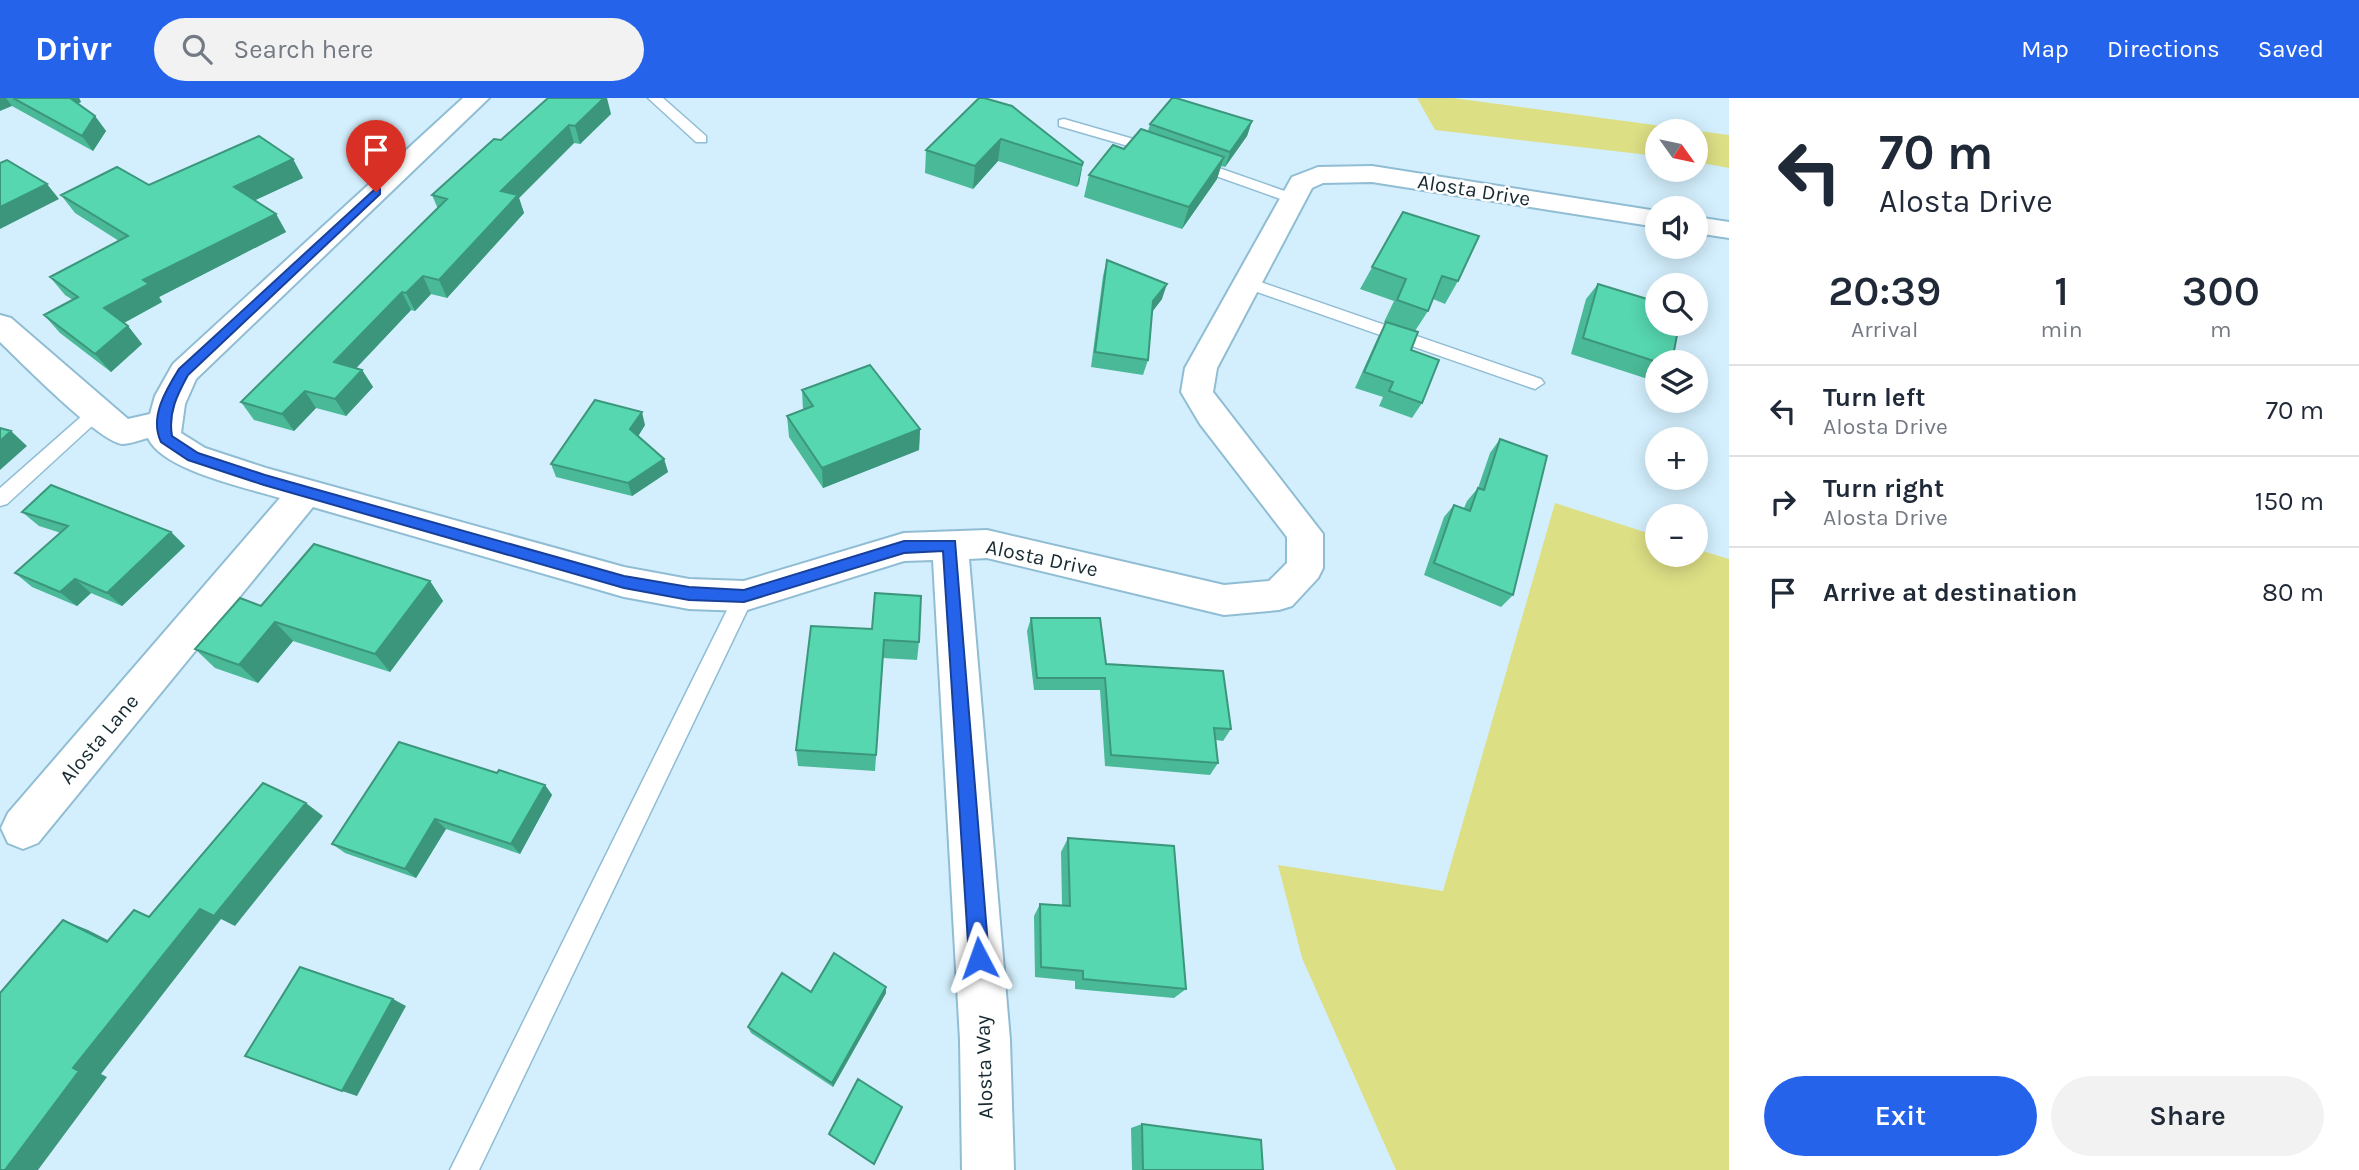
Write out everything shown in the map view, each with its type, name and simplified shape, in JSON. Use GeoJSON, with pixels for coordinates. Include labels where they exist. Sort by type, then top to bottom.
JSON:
{"type":"FeatureCollection","features":[{"type":"Feature","properties":{"kind":"street"},"geometry":{"type":"LineString","coordinates":[[0,325],[123,432],[164,422],[168,398],[184,372],[477,98]]}},
{"type":"Feature","properties":{"kind":"street","name":"Alosta Drive"},"geometry":{"type":"LineString","coordinates":[[164,422],[165,439],[193,457],[304,492],[624,582],[689,594],[744,596],[904,547],[987,544],[1224,600],[1279,595],[1305,568],[1305,534],[1219,426],[1197,391],[1201,368],[1245,282],[1301,183],[1318,175],[1372,174],[1645,217]]}},
{"type":"Feature","properties":{"kind":"street"},"geometry":{"type":"LineString","coordinates":[[1708,227],[1729,230]]}},
{"type":"Feature","properties":{"kind":"street","name":"Alosta Lane"},"geometry":{"type":"LineString","coordinates":[[23,828],[175,650],[304,492]]}},
{"type":"Feature","properties":{"kind":"street","name":"Alosta Way"},"geometry":{"type":"LineString","coordinates":[[950,545],[985,1040],[988,1170]]}},
{"type":"Feature","properties":{"kind":"lane"},"geometry":{"type":"LineString","coordinates":[[655,98],[701,139]]}},
{"type":"Feature","properties":{"kind":"lane"},"geometry":{"type":"LineString","coordinates":[[1064,123],[1135,143],[1291,198]]}},
{"type":"Feature","properties":{"kind":"lane"},"geometry":{"type":"LineString","coordinates":[[1245,282],[1535,383]]}},
{"type":"Feature","properties":{"kind":"lane"},"geometry":{"type":"LineString","coordinates":[[0,499],[97,412]]}},
{"type":"Feature","properties":{"kind":"lane"},"geometry":{"type":"LineString","coordinates":[[464,1170],[744,596]]}},
{"type":"Feature","properties":{"kind":"green space"},"geometry":{"type":"Polygon","coordinates":[[[1417,98],[1453,98],[1645,124],[1645,155],[1435,130],[1417,98]]]}},
{"type":"Feature","properties":{"kind":"green space"},"geometry":{"type":"Polygon","coordinates":[[[1708,132],[1729,135],[1729,168],[1708,164],[1708,132]]]}},
{"type":"Feature","properties":{"kind":"green space"},"geometry":{"type":"Polygon","coordinates":[[[1555,503],[1645,532],[1645,567],[1708,567],[1708,553],[1729,559],[1729,1170],[1396,1170],[1302,958],[1278,865],[1443,891],[1555,503]]]}},
{"type":"Feature","properties":{"kind":"building"},"geometry":{"type":"Polygon","coordinates":[[[13,98],[70,98],[95,116],[82,136],[13,98]]]}},
{"type":"Feature","properties":{"kind":"building"},"geometry":{"type":"Polygon","coordinates":[[[548,98],[604,98],[575,126],[569,125],[501,191],[518,195],[439,280],[423,276],[406,293],[402,292],[334,362],[362,370],[335,399],[305,391],[282,414],[241,402],[447,199],[432,195],[494,139],[501,140],[548,98]]]}},
{"type":"Feature","properties":{"kind":"building"},"geometry":{"type":"Polygon","coordinates":[[[979,98],[1012,106],[1083,162],[1082,165],[1001,139],[975,166],[926,150],[979,98]]]}},
{"type":"Feature","properties":{"kind":"building"},"geometry":{"type":"Polygon","coordinates":[[[1172,98],[1252,121],[1230,152],[1150,124],[1172,98]]]}},
{"type":"Feature","properties":{"kind":"building"},"geometry":{"type":"Polygon","coordinates":[[[1141,129],[1224,157],[1189,207],[1089,175],[1113,145],[1124,149],[1141,129]]]}},
{"type":"Feature","properties":{"kind":"building"},"geometry":{"type":"Polygon","coordinates":[[[259,136],[293,159],[234,187],[276,214],[143,280],[149,284],[104,308],[128,326],[95,354],[44,315],[78,297],[50,277],[128,236],[61,195],[117,167],[149,185],[259,136]]]}},
{"type":"Feature","properties":{"kind":"building"},"geometry":{"type":"Polygon","coordinates":[[[7,160],[47,184],[0,207],[0,163],[7,160]]]}},
{"type":"Feature","properties":{"kind":"building"},"geometry":{"type":"Polygon","coordinates":[[[1403,212],[1479,236],[1458,281],[1442,276],[1428,311],[1397,300],[1406,279],[1372,267],[1403,212]]]}},
{"type":"Feature","properties":{"kind":"building"},"geometry":{"type":"Polygon","coordinates":[[[1107,260],[1167,284],[1153,301],[1148,360],[1095,352],[1107,260]]]}},
{"type":"Feature","properties":{"kind":"building"},"geometry":{"type":"Polygon","coordinates":[[[1598,284],[1645,298],[1645,336],[1677,336],[1674,350],[1645,350],[1645,358],[1583,338],[1598,284]]]}},
{"type":"Feature","properties":{"kind":"building"},"geometry":{"type":"Polygon","coordinates":[[[1386,322],[1418,332],[1411,350],[1439,360],[1422,403],[1389,391],[1393,382],[1364,372],[1386,322]]]}},
{"type":"Feature","properties":{"kind":"building"},"geometry":{"type":"Polygon","coordinates":[[[870,365],[920,429],[822,468],[787,416],[813,406],[802,390],[870,365]]]}},
{"type":"Feature","properties":{"kind":"building"},"geometry":{"type":"Polygon","coordinates":[[[595,400],[642,412],[630,429],[664,459],[628,483],[551,464],[595,400]]]}},
{"type":"Feature","properties":{"kind":"building"},"geometry":{"type":"Polygon","coordinates":[[[0,428],[11,431],[0,441],[0,428]]]}},
{"type":"Feature","properties":{"kind":"building"},"geometry":{"type":"Polygon","coordinates":[[[1500,439],[1547,456],[1513,595],[1434,563],[1454,505],[1470,511],[1478,488],[1484,490],[1500,439]]]}},
{"type":"Feature","properties":{"kind":"building"},"geometry":{"type":"Polygon","coordinates":[[[51,485],[171,532],[107,593],[75,579],[60,592],[15,573],[68,526],[22,512],[51,485]]]}},
{"type":"Feature","properties":{"kind":"building"},"geometry":{"type":"Polygon","coordinates":[[[314,544],[430,581],[375,654],[275,622],[239,665],[195,649],[240,598],[261,606],[314,544]]]}},
{"type":"Feature","properties":{"kind":"building"},"geometry":{"type":"Polygon","coordinates":[[[875,593],[921,596],[919,642],[884,640],[876,755],[796,750],[811,626],[872,629],[875,593]]]}},
{"type":"Feature","properties":{"kind":"building"},"geometry":{"type":"Polygon","coordinates":[[[1031,618],[1100,618],[1106,664],[1223,671],[1231,729],[1214,728],[1218,763],[1111,755],[1105,678],[1037,678],[1031,618]]]}},
{"type":"Feature","properties":{"kind":"building"},"geometry":{"type":"Polygon","coordinates":[[[399,742],[545,785],[511,844],[435,819],[405,869],[332,844],[399,742]]]}},
{"type":"Feature","properties":{"kind":"building"},"geometry":{"type":"Polygon","coordinates":[[[263,783],[306,803],[214,916],[200,909],[73,1068],[79,1071],[5,1170],[0,1170],[0,993],[63,920],[107,942],[134,910],[149,917],[263,783]]]}},
{"type":"Feature","properties":{"kind":"building"},"geometry":{"type":"Polygon","coordinates":[[[1068,838],[1174,846],[1186,989],[1083,979],[1083,971],[1041,967],[1040,904],[1070,906],[1068,838]]]}},
{"type":"Feature","properties":{"kind":"building"},"geometry":{"type":"Polygon","coordinates":[[[834,953],[886,987],[832,1083],[748,1027],[782,973],[811,992],[834,953]]]}},
{"type":"Feature","properties":{"kind":"building"},"geometry":{"type":"Polygon","coordinates":[[[300,967],[393,999],[342,1091],[245,1056],[300,967]]]}},
{"type":"Feature","properties":{"kind":"building"},"geometry":{"type":"Polygon","coordinates":[[[858,1079],[902,1107],[874,1164],[829,1134],[858,1079]]]}},
{"type":"Feature","properties":{"kind":"building"},"geometry":{"type":"Polygon","coordinates":[[[1142,1124],[1261,1140],[1263,1170],[1143,1170],[1142,1124]]]}},
{"type":"Feature","properties":{"kind":"route"},"geometry":{"type":"LineString","coordinates":[[376,192],[184,372],[168,398],[163,425],[165,439],[193,457],[264,480],[624,582],[689,594],[744,596],[904,547],[950,545],[979,958]]}}]}
